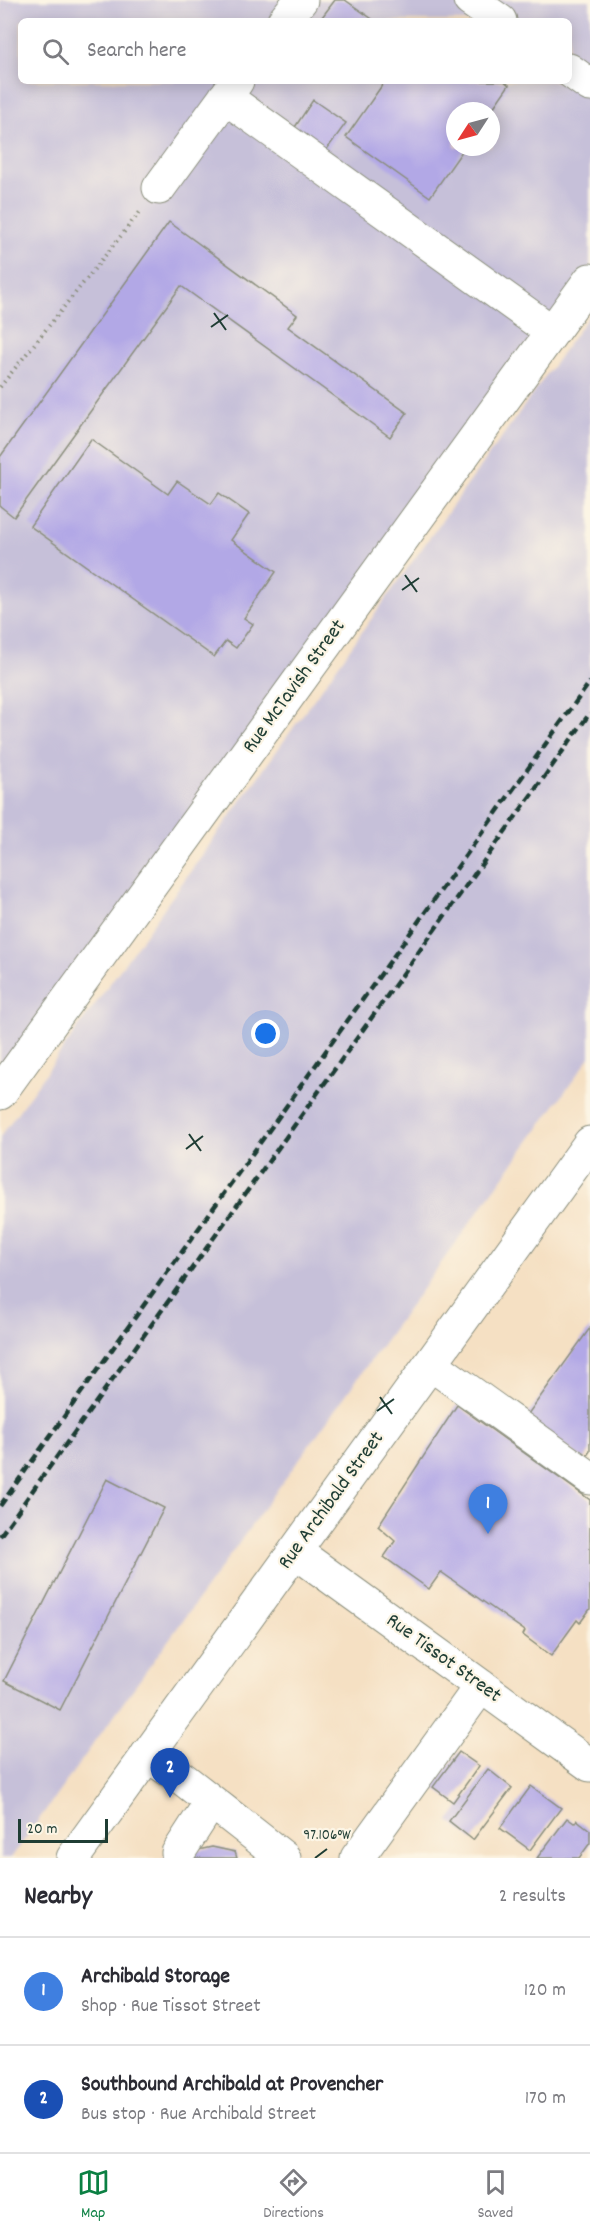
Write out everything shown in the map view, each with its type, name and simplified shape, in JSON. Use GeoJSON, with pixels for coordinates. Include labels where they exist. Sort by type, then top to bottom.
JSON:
{"type":"FeatureCollection","features":[{"type":"Feature","properties":{"kind":"street"},"geometry":{"type":"LineString","coordinates":[[286,18],[301,0]]}},
{"type":"Feature","properties":{"kind":"street"},"geometry":{"type":"LineString","coordinates":[[470,0],[496,18]]}},
{"type":"Feature","properties":{"kind":"street"},"geometry":{"type":"LineString","coordinates":[[572,72],[590,86]]}},
{"type":"Feature","properties":{"kind":"street"},"geometry":{"type":"LineString","coordinates":[[159,188],[231,89],[552,332]]}},
{"type":"Feature","properties":{"kind":"street","name":"Rue McTavish Street"},"geometry":{"type":"LineString","coordinates":[[0,1093],[590,280]]}},
{"type":"Feature","properties":{"kind":"street","name":"Rue Archibald Street"},"geometry":{"type":"LineString","coordinates":[[73,1858],[590,1143]]}},
{"type":"Feature","properties":{"kind":"street"},"geometry":{"type":"LineString","coordinates":[[431,1364],[590,1478]]}},
{"type":"Feature","properties":{"kind":"street","name":"Rue Tissot Street"},"geometry":{"type":"LineString","coordinates":[[296,1552],[590,1765]]}},
{"type":"Feature","properties":{"kind":"street"},"geometry":{"type":"LineString","coordinates":[[357,1858],[481,1686]]}},
{"type":"Feature","properties":{"kind":"street"},"geometry":{"type":"LineString","coordinates":[[147,1755],[183,1779],[284,1858]]}},
{"type":"Feature","properties":{"kind":"street"},"geometry":{"type":"LineString","coordinates":[[93,1858],[113,1801]]}},
{"type":"Feature","properties":{"kind":"street"},"geometry":{"type":"LineString","coordinates":[[178,1853],[211,1802]]}},
{"type":"Feature","properties":{"kind":"path"},"geometry":{"type":"LineString","coordinates":[[0,387],[159,188]]}},
{"type":"Feature","properties":{"kind":"shaded area"},"geometry":{"type":"Polygon","coordinates":[[[0,0],[590,0],[590,280],[0,1093],[0,0]]]}},
{"type":"Feature","properties":{"kind":"shaded area"},"geometry":{"type":"Polygon","coordinates":[[[590,314],[590,1057],[11,1858],[0,1858],[0,1137],[590,314]]]}},
{"type":"Feature","properties":{"kind":"building"},"geometry":{"type":"Polygon","coordinates":[[[335,0],[345,0],[371,18],[321,18],[335,0]]]}},
{"type":"Feature","properties":{"kind":"building"},"geometry":{"type":"Polygon","coordinates":[[[383,84],[508,84],[497,102],[446,102],[446,156],[459,156],[430,197],[346,137],[383,84]]]}},
{"type":"Feature","properties":{"kind":"building"},"geometry":{"type":"Polygon","coordinates":[[[313,100],[346,123],[325,152],[293,130],[313,100]]]}},
{"type":"Feature","properties":{"kind":"building"},"geometry":{"type":"Polygon","coordinates":[[[169,222],[297,315],[288,327],[407,413],[390,437],[181,286],[14,517],[0,506],[0,457],[169,222]]]}},
{"type":"Feature","properties":{"kind":"building"},"geometry":{"type":"Polygon","coordinates":[[[91,439],[168,494],[177,481],[211,504],[219,493],[249,514],[231,540],[276,572],[244,618],[253,624],[236,648],[226,641],[214,657],[30,526],[91,439]]]}},
{"type":"Feature","properties":{"kind":"building"},"geometry":{"type":"Polygon","coordinates":[[[590,1328],[590,1451],[584,1460],[525,1418],[590,1328]]]}},
{"type":"Feature","properties":{"kind":"building"},"geometry":{"type":"Polygon","coordinates":[[[457,1405],[590,1500],[590,1609],[580,1623],[577,1620],[551,1656],[523,1635],[525,1631],[441,1572],[429,1589],[384,1557],[395,1541],[378,1526],[457,1405]]]}},
{"type":"Feature","properties":{"kind":"building"},"geometry":{"type":"Polygon","coordinates":[[[107,1479],[164,1508],[60,1710],[4,1681],[107,1479]]]}},
{"type":"Feature","properties":{"kind":"building"},"geometry":{"type":"Polygon","coordinates":[[[459,1752],[479,1766],[453,1802],[433,1787],[459,1752]]]}},
{"type":"Feature","properties":{"kind":"building"},"geometry":{"type":"Polygon","coordinates":[[[488,1769],[512,1788],[473,1840],[449,1821],[488,1769]]]}},
{"type":"Feature","properties":{"kind":"building"},"geometry":{"type":"Polygon","coordinates":[[[531,1786],[561,1808],[530,1850],[500,1828],[531,1786]]]}},
{"type":"Feature","properties":{"kind":"building"},"geometry":{"type":"Polygon","coordinates":[[[567,1818],[574,1823],[577,1820],[590,1830],[590,1843],[579,1858],[537,1858],[567,1818]]]}},
{"type":"Feature","properties":{"kind":"building"},"geometry":{"type":"Polygon","coordinates":[[[212,1847],[235,1852],[237,1858],[161,1858],[212,1847]]]}},
{"type":"Feature","properties":{"kind":"railway"},"geometry":{"type":"LineString","coordinates":[[0,1506],[590,682]]}},
{"type":"Feature","properties":{"kind":"railway"},"geometry":{"type":"LineString","coordinates":[[0,1536],[590,713]]}},
{"type":"Feature","properties":{"kind":"place","name":"Archibald Storage"},"geometry":{"type":"Point","coordinates":[488,1534]}},
{"type":"Feature","properties":{"kind":"place","name":"Southbound Archibald at Provencher"},"geometry":{"type":"Point","coordinates":[170,1798]}}]}
